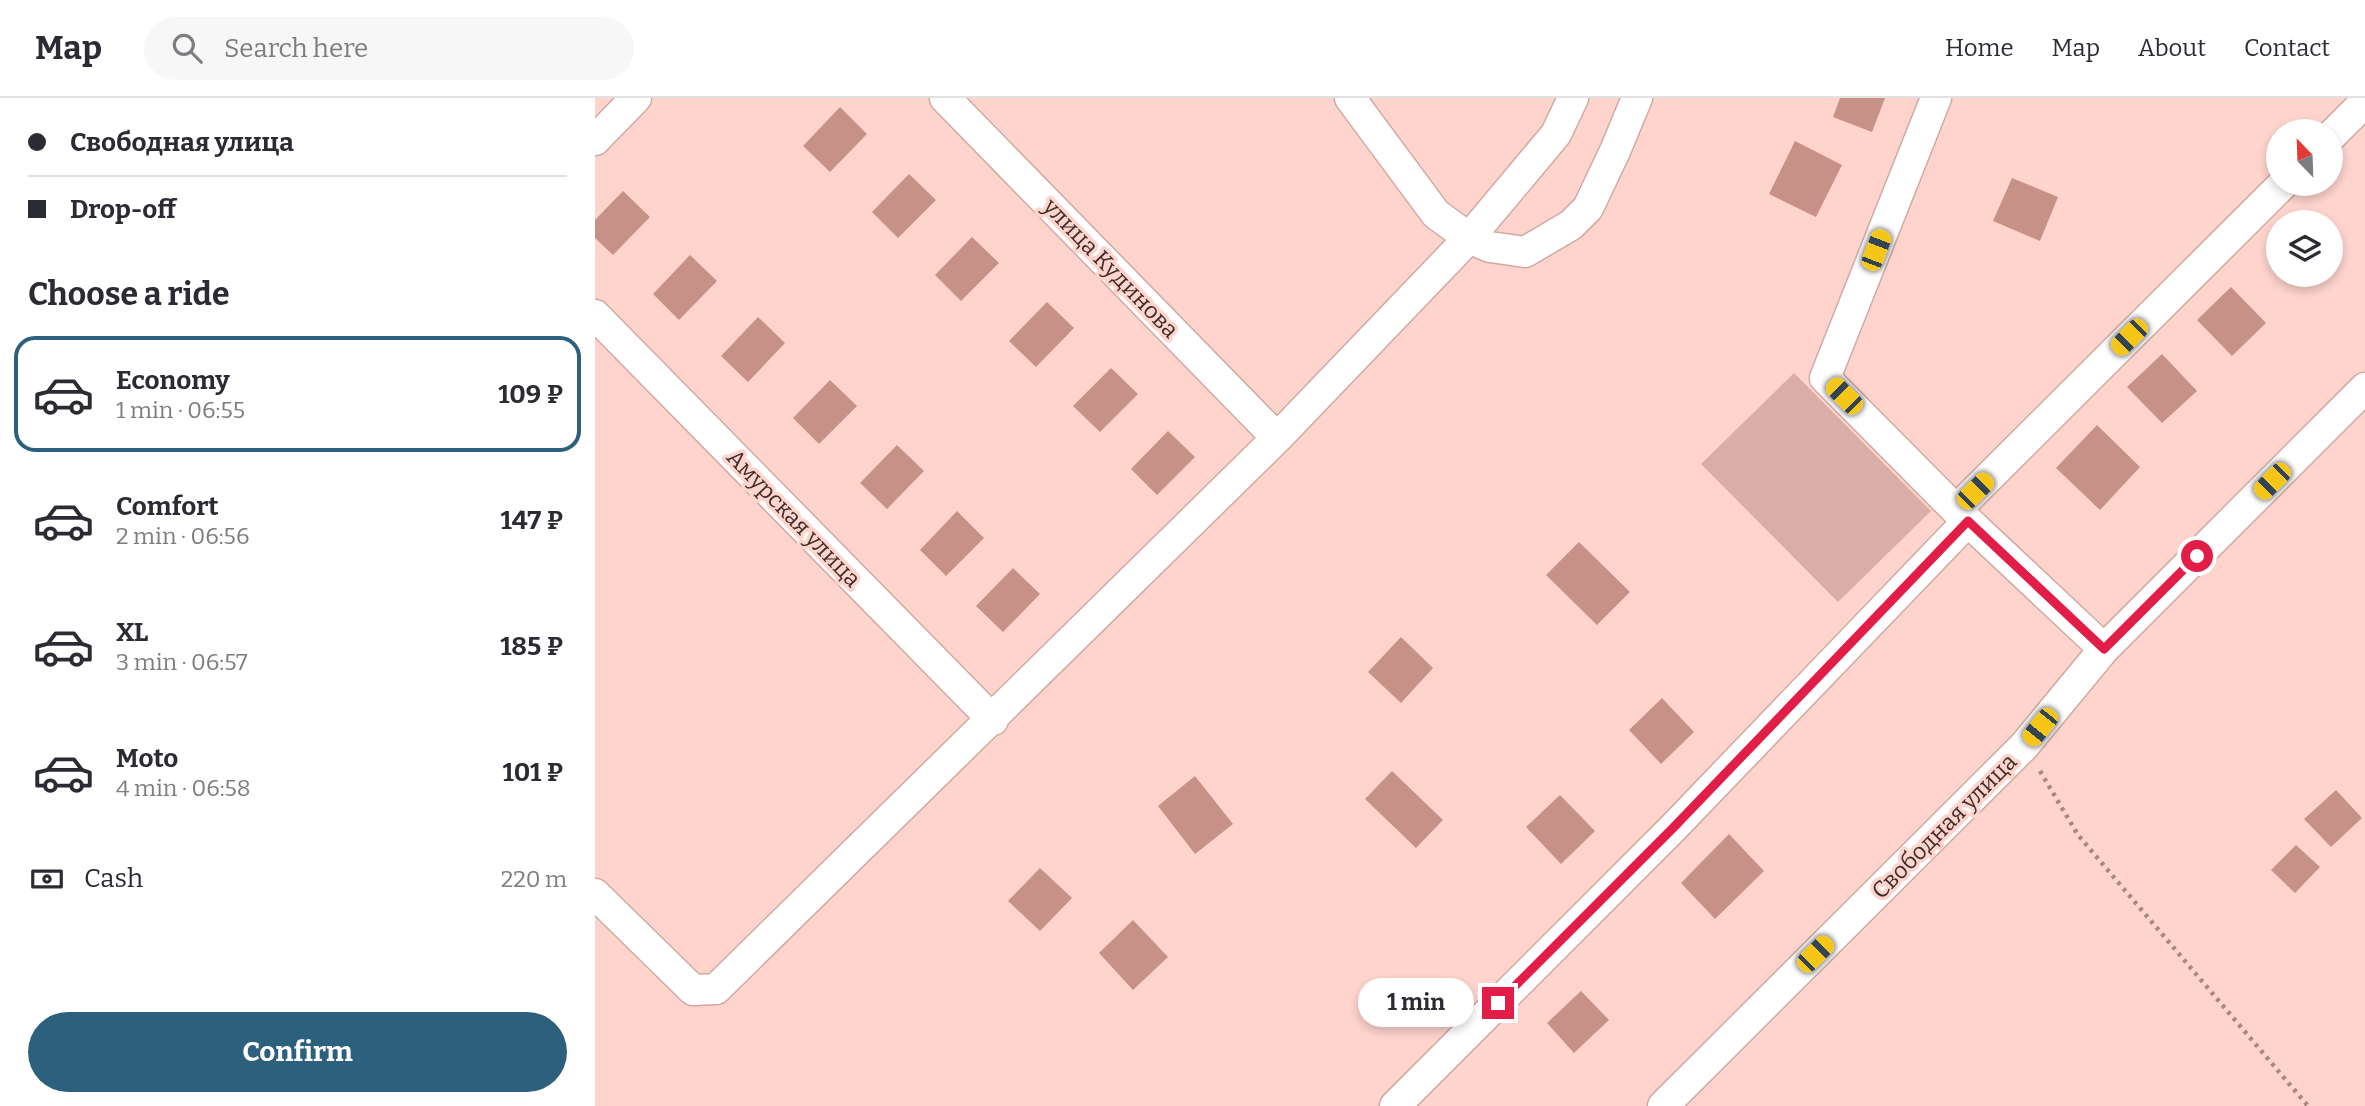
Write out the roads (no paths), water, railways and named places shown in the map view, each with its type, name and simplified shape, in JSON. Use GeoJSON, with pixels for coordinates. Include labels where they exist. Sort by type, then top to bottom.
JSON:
{"type":"FeatureCollection","features":[{"type":"Feature","properties":{"kind":"street"},"geometry":{"type":"LineString","coordinates":[[595,140],[636,98]]}},
{"type":"Feature","properties":{"kind":"street","name":"улица Кудинова"},"geometry":{"type":"LineString","coordinates":[[945,98],[1277,438]]}},
{"type":"Feature","properties":{"kind":"street"},"geometry":{"type":"LineString","coordinates":[[1350,98],[1436,214],[1468,238],[1490,247],[1525,251],[1571,225],[1588,208],[1637,98]]}},
{"type":"Feature","properties":{"kind":"street"},"geometry":{"type":"LineString","coordinates":[[595,894],[693,990],[716,989],[1277,438],[1468,238],[1556,134],[1573,98]]}},
{"type":"Feature","properties":{"kind":"street"},"geometry":{"type":"LineString","coordinates":[[1936,98],[1825,377],[1962,516],[2104,649]]}},
{"type":"Feature","properties":{"kind":"street"},"geometry":{"type":"LineString","coordinates":[[2343,124],[2365,102]]}},
{"type":"Feature","properties":{"kind":"street"},"geometry":{"type":"LineString","coordinates":[[1395,1106],[1673,828],[1962,516],[2271,196]]}},
{"type":"Feature","properties":{"kind":"street","name":"Амурская улица"},"geometry":{"type":"LineString","coordinates":[[595,315],[992,720]]}},
{"type":"Feature","properties":{"kind":"street","name":"Свободная улица"},"geometry":{"type":"LineString","coordinates":[[1663,1106],[2024,746],[2104,649],[2365,388]]}}]}
